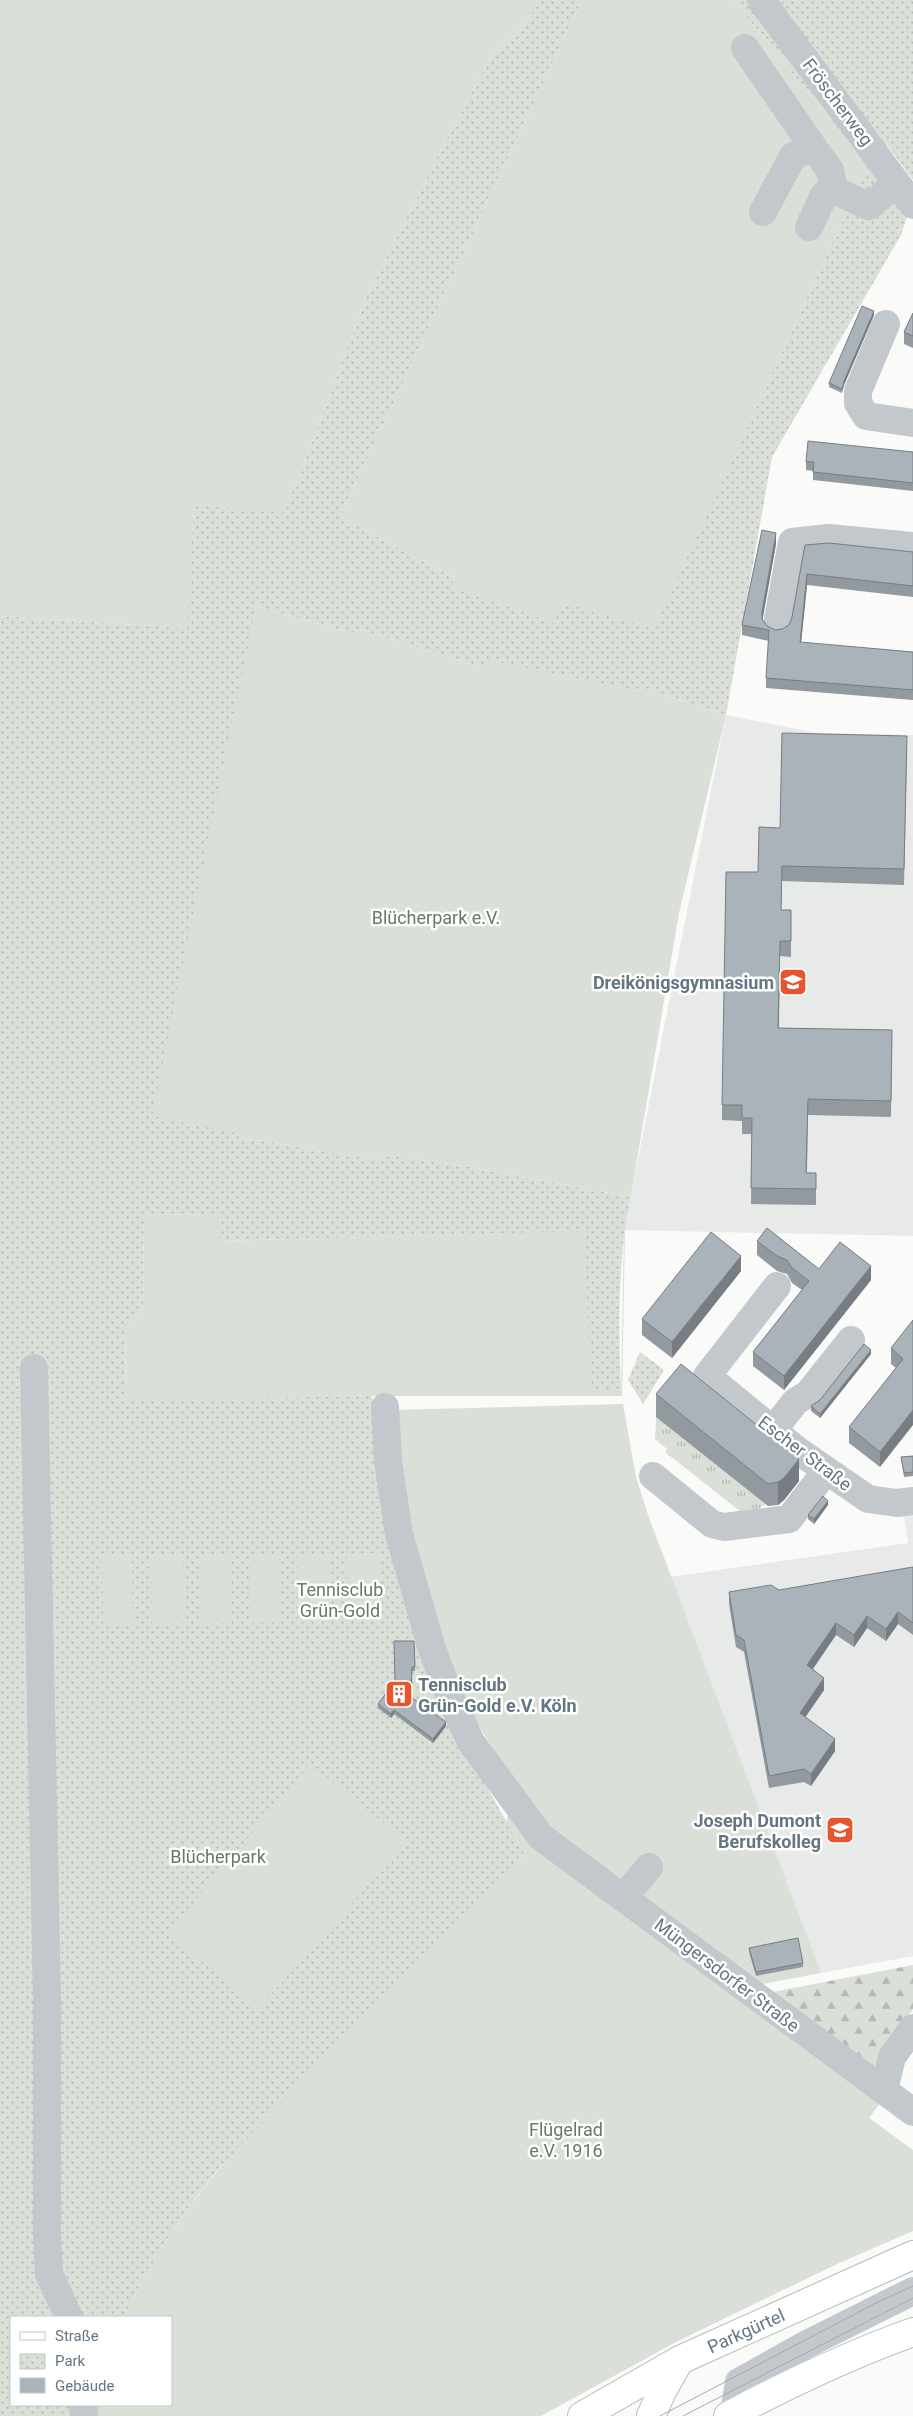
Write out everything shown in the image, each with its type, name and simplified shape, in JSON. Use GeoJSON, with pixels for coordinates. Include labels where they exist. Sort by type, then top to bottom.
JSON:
{"type":"FeatureCollection","features":[{"type":"Feature","properties":{"kind":"main road","name":"Parkgürtel"},"geometry":{"type":"LineString","coordinates":[[583,2416],[680,2360],[913,2255]]}},
{"type":"Feature","properties":{"kind":"main road"},"geometry":{"type":"LineString","coordinates":[[731,2414],[780,2388],[872,2347],[913,2332]]}},
{"type":"Feature","properties":{"kind":"main road"},"geometry":{"type":"LineString","coordinates":[[651,2416],[662,2391],[680,2360]]}},
{"type":"Feature","properties":{"kind":"street","name":"Fröscherweg"},"geometry":{"type":"LineString","coordinates":[[761,0],[913,205]]}},
{"type":"Feature","properties":{"kind":"street"},"geometry":{"type":"LineString","coordinates":[[746,48],[830,170],[834,190]]}},
{"type":"Feature","properties":{"kind":"street"},"geometry":{"type":"LineString","coordinates":[[763,212],[792,156],[813,147]]}},
{"type":"Feature","properties":{"kind":"street"},"geometry":{"type":"LineString","coordinates":[[834,190],[869,206],[897,183]]}},
{"type":"Feature","properties":{"kind":"street"},"geometry":{"type":"LineString","coordinates":[[809,227],[824,195],[834,190]]}},
{"type":"Feature","properties":{"kind":"street"},"geometry":{"type":"LineString","coordinates":[[886,324],[858,391],[858,403],[866,416],[913,423]]}},
{"type":"Feature","properties":{"kind":"street"},"geometry":{"type":"LineString","coordinates":[[777,624],[792,542],[829,538],[913,546]]}},
{"type":"Feature","properties":{"kind":"street","name":"Escher Straße"},"geometry":{"type":"LineString","coordinates":[[777,1286],[707,1376],[772,1430],[826,1471],[868,1499],[897,1503],[913,1501]]}},
{"type":"Feature","properties":{"kind":"street"},"geometry":{"type":"LineString","coordinates":[[772,1430],[796,1401],[808,1394],[852,1340]]}},
{"type":"Feature","properties":{"kind":"street"},"geometry":{"type":"LineString","coordinates":[[34,1368],[47,1989],[47,2238],[49,2274],[68,2316]]}},
{"type":"Feature","properties":{"kind":"street","name":"Müngersdorfer Straße"},"geometry":{"type":"LineString","coordinates":[[385,1407],[388,1461],[399,1534],[432,1649],[450,1699],[471,1742],[542,1837],[913,2112]]}},
{"type":"Feature","properties":{"kind":"street"},"geometry":{"type":"LineString","coordinates":[[653,1476],[712,1524],[724,1527],[789,1519],[826,1471]]}},
{"type":"Feature","properties":{"kind":"street"},"geometry":{"type":"LineString","coordinates":[[623,1898],[649,1867]]}},
{"type":"Feature","properties":{"kind":"street"},"geometry":{"type":"LineString","coordinates":[[884,2090],[892,2057],[913,2028]]}},
{"type":"Feature","properties":{"kind":"street"},"geometry":{"type":"LineString","coordinates":[[731,2414],[739,2382],[807,2344],[913,2291]]}},
{"type":"Feature","properties":{"kind":"shaded area","name":"Dreikönigsgymnasium"},"geometry":{"type":"Polygon","coordinates":[[[726,715],[817,733],[913,735],[913,1236],[624,1230],[726,715]]]}},
{"type":"Feature","properties":{"kind":"shaded area","name":"Joseph Dumont Berufskolleg"},"geometry":{"type":"Polygon","coordinates":[[[913,1513],[913,1956],[821,1973],[670,1577],[908,1543],[904,1515],[913,1513]]]}},
{"type":"Feature","properties":{"kind":"green space"},"geometry":{"type":"Polygon","coordinates":[[[0,0],[540,0],[524,26],[493,53],[446,140],[366,298],[302,469],[283,513],[194,505],[187,628],[0,616],[0,0]]]}},
{"type":"Feature","properties":{"kind":"green space","name":"Blücherpark"},"geometry":{"type":"Polygon","coordinates":[[[540,0],[582,0],[340,517],[455,578],[451,587],[553,622],[562,602],[654,628],[868,166],[907,217],[901,235],[772,457],[726,715],[647,689],[638,691],[479,667],[363,630],[351,633],[256,606],[235,1133],[243,1138],[377,1160],[389,1155],[464,1166],[630,1197],[621,1269],[619,1341],[621,1390],[590,1390],[520,1233],[218,1241],[218,1214],[144,1215],[143,1305],[140,1313],[125,1328],[126,1400],[372,1396],[380,1462],[472,1761],[525,1854],[221,2166],[206,2184],[168,2239],[125,2316],[10,2316],[10,2406],[90,2406],[90,2416],[0,2416],[0,616],[186,628],[194,505],[283,512],[302,469],[366,298],[446,140],[493,53],[524,26],[540,0]]]}},
{"type":"Feature","properties":{"kind":"green space"},"geometry":{"type":"Polygon","coordinates":[[[582,0],[733,0],[868,166],[654,629],[563,603],[554,623],[450,587],[455,578],[340,517],[582,0]]]}},
{"type":"Feature","properties":{"kind":"green space"},"geometry":{"type":"Polygon","coordinates":[[[733,0],[913,0],[913,180],[887,145],[868,166],[733,0]]]}},
{"type":"Feature","properties":{"kind":"green space","name":"Blücherpark e.V."},"geometry":{"type":"Polygon","coordinates":[[[256,606],[351,633],[363,630],[479,667],[490,660],[638,691],[647,689],[726,715],[679,913],[625,1230],[622,1396],[372,1396],[117,1401],[126,1400],[125,1328],[140,1313],[143,1305],[144,1215],[218,1214],[218,1241],[585,1231],[590,1390],[621,1390],[624,1230],[630,1197],[464,1166],[389,1155],[377,1160],[243,1138],[235,1133],[152,1116],[256,606]]]}},
{"type":"Feature","properties":{"kind":"green space"},"geometry":{"type":"Polygon","coordinates":[[[640,1352],[664,1370],[643,1404],[628,1380],[640,1352]]]}},
{"type":"Feature","properties":{"kind":"green space"},"geometry":{"type":"Polygon","coordinates":[[[671,1375],[681,1386],[766,1504],[746,1516],[665,1452],[667,1449],[655,1439],[659,1398],[671,1375]]]}},
{"type":"Feature","properties":{"kind":"green space","name":"Flügelrad e.V. 1916"},"geometry":{"type":"Polygon","coordinates":[[[623,1404],[636,1477],[648,1515],[821,1973],[756,1985],[884,2098],[869,2118],[913,2150],[913,2231],[837,2264],[676,2342],[541,2416],[90,2416],[90,2406],[172,2406],[172,2316],[124,2316],[162,2248],[205,2186],[240,2145],[525,1854],[506,1822],[510,1807],[498,1757],[470,1711],[417,1575],[392,1410],[623,1404]]]}},
{"type":"Feature","properties":{"kind":"green space"},"geometry":{"type":"Polygon","coordinates":[[[347,1553],[379,1553],[380,1621],[348,1621],[347,1553]]]}},
{"type":"Feature","properties":{"kind":"green space"},"geometry":{"type":"Polygon","coordinates":[[[280,1554],[281,1622],[249,1623],[249,1555],[280,1554]]]}},
{"type":"Feature","properties":{"kind":"green space"},"geometry":{"type":"Polygon","coordinates":[[[297,1554],[329,1554],[329,1622],[298,1622],[297,1554]]]}},
{"type":"Feature","properties":{"kind":"green space"},"geometry":{"type":"Polygon","coordinates":[[[132,1555],[133,1624],[103,1624],[102,1556],[132,1555]]]}},
{"type":"Feature","properties":{"kind":"green space"},"geometry":{"type":"Polygon","coordinates":[[[151,1555],[183,1555],[184,1623],[152,1624],[151,1555]]]}},
{"type":"Feature","properties":{"kind":"green space"},"geometry":{"type":"Polygon","coordinates":[[[200,1555],[231,1555],[232,1623],[201,1623],[200,1555]]]}},
{"type":"Feature","properties":{"kind":"green space"},"geometry":{"type":"Polygon","coordinates":[[[310,1764],[407,1842],[258,2009],[168,1933],[310,1764]]]}},
{"type":"Feature","properties":{"kind":"green space"},"geometry":{"type":"Polygon","coordinates":[[[913,1965],[913,2009],[881,2052],[878,2071],[762,1994],[913,1965]]]}},
{"type":"Feature","properties":{"kind":"building"},"geometry":{"type":"Polygon","coordinates":[[[862,306],[874,311],[842,389],[829,383],[862,306]]]}},
{"type":"Feature","properties":{"kind":"building"},"geometry":{"type":"Polygon","coordinates":[[[913,313],[913,336],[904,332],[913,313]]]}},
{"type":"Feature","properties":{"kind":"building"},"geometry":{"type":"Polygon","coordinates":[[[808,441],[913,452],[913,483],[813,472],[814,462],[806,462],[808,441]]]}},
{"type":"Feature","properties":{"kind":"building"},"geometry":{"type":"Polygon","coordinates":[[[762,530],[776,533],[762,612],[762,619],[767,626],[775,630],[789,625],[792,617],[805,545],[829,543],[913,552],[913,586],[807,574],[800,642],[913,652],[913,690],[766,678],[769,630],[742,625],[762,530]]]}},
{"type":"Feature","properties":{"kind":"building"},"geometry":{"type":"Polygon","coordinates":[[[782,733],[907,736],[904,869],[782,866],[781,910],[791,910],[791,941],[780,941],[778,1028],[892,1030],[891,1101],[808,1099],[806,1173],[816,1173],[816,1189],[751,1188],[752,1118],[742,1118],[742,1105],[722,1105],[726,872],[758,872],[759,827],[780,828],[782,733]]]}},
{"type":"Feature","properties":{"kind":"building"},"geometry":{"type":"Polygon","coordinates":[[[767,1228],[819,1269],[840,1242],[871,1266],[784,1376],[753,1352],[809,1281],[792,1268],[787,1260],[777,1256],[757,1241],[767,1228]]]}},
{"type":"Feature","properties":{"kind":"building"},"geometry":{"type":"Polygon","coordinates":[[[711,1232],[741,1256],[672,1342],[642,1319],[711,1232]]]}},
{"type":"Feature","properties":{"kind":"building"},"geometry":{"type":"Polygon","coordinates":[[[913,1320],[913,1410],[880,1452],[849,1427],[903,1359],[891,1348],[913,1320]]]}},
{"type":"Feature","properties":{"kind":"building"},"geometry":{"type":"Polygon","coordinates":[[[864,1344],[871,1350],[820,1414],[811,1406],[820,1400],[864,1344]]]}},
{"type":"Feature","properties":{"kind":"building"},"geometry":{"type":"Polygon","coordinates":[[[681,1364],[799,1459],[784,1478],[778,1482],[768,1484],[656,1394],[681,1364]]]}},
{"type":"Feature","properties":{"kind":"building"},"geometry":{"type":"Polygon","coordinates":[[[913,1456],[913,1472],[904,1473],[901,1457],[913,1456]]]}},
{"type":"Feature","properties":{"kind":"building"},"geometry":{"type":"Polygon","coordinates":[[[823,1496],[828,1501],[814,1519],[808,1515],[823,1496]]]}},
{"type":"Feature","properties":{"kind":"building"},"geometry":{"type":"Polygon","coordinates":[[[913,1567],[913,1623],[898,1612],[886,1629],[867,1616],[854,1635],[836,1623],[807,1665],[824,1678],[800,1713],[835,1739],[811,1774],[804,1769],[769,1776],[744,1640],[736,1635],[729,1592],[771,1585],[779,1590],[913,1567]]]}},
{"type":"Feature","properties":{"kind":"building","name":"Tennisclub Grün-Gold e.V. Köln"},"geometry":{"type":"Polygon","coordinates":[[[394,1641],[414,1641],[415,1667],[412,1667],[411,1697],[446,1722],[433,1739],[394,1710],[391,1714],[378,1704],[395,1681],[394,1641]]]}},
{"type":"Feature","properties":{"kind":"building"},"geometry":{"type":"Polygon","coordinates":[[[798,1938],[803,1963],[756,1972],[749,1948],[798,1938]]]}},
{"type":"Feature","properties":{"kind":"tram line"},"geometry":{"type":"LineString","coordinates":[[660,2416],[878,2302],[913,2286]]}},
{"type":"Feature","properties":{"kind":"tram line"},"geometry":{"type":"LineString","coordinates":[[683,2416],[913,2298]]}},
{"type":"Feature","properties":{"kind":"place","name":"Dreikönigsgymnasium"},"geometry":{"type":"Point","coordinates":[793,982]}},
{"type":"Feature","properties":{"kind":"place","name":"Tennisclub Grün-Gold e.V. Köln"},"geometry":{"type":"Point","coordinates":[399,1694]}},
{"type":"Feature","properties":{"kind":"place","name":"Joseph Dumont Berufskolleg"},"geometry":{"type":"Point","coordinates":[840,1830]}},
{"type":"Feature","properties":{"kind":"park label","name":"Tennisclub Grün-Gold"},"geometry":{"type":"Point","coordinates":[340,1599]}}]}
